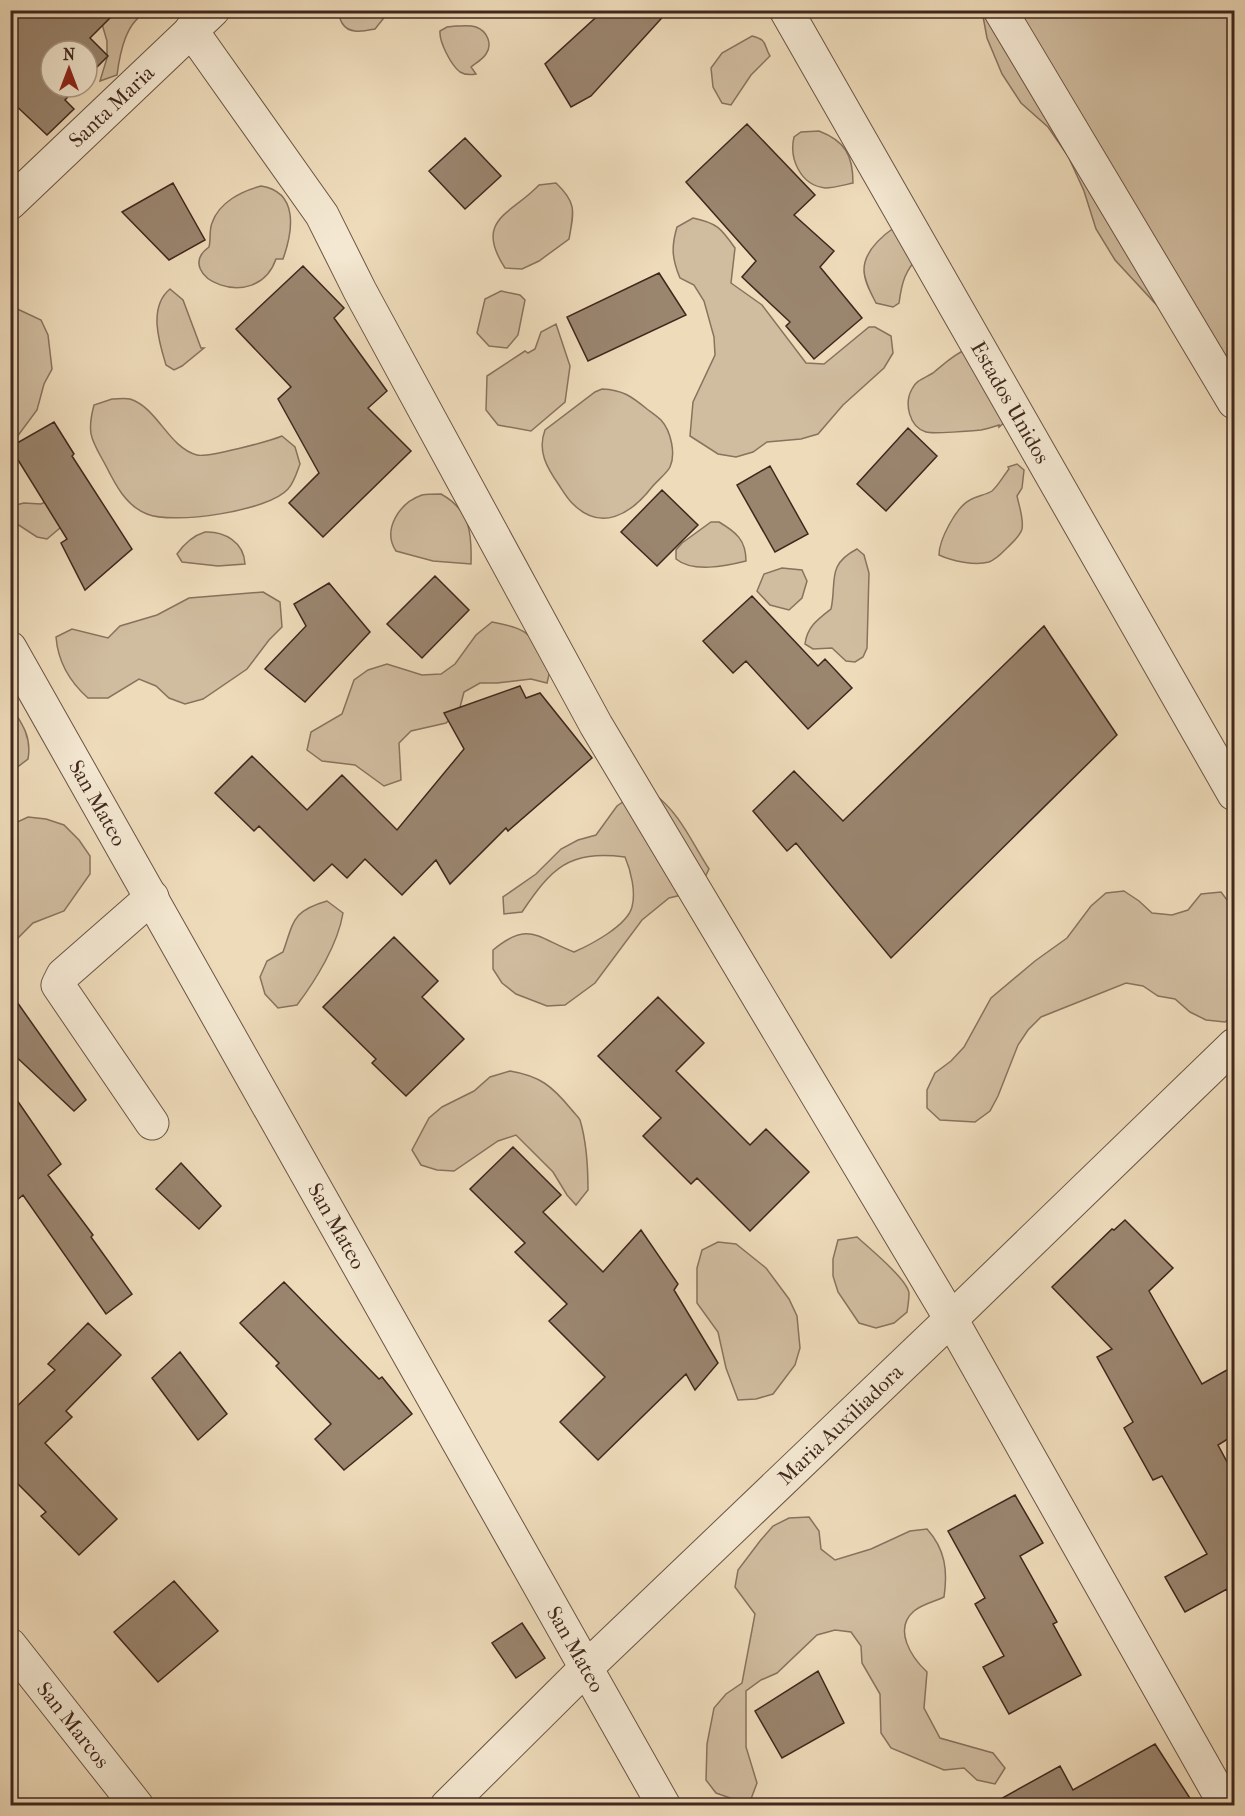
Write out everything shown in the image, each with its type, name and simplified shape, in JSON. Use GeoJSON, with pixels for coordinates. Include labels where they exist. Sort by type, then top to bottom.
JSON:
{"type":"FeatureCollection","features":[{"type":"Feature","properties":{"kind":"street","name":"Estados Unidos"},"geometry":{"type":"LineString","coordinates":[[786,10],[1234,794]]}},
{"type":"Feature","properties":{"kind":"street"},"geometry":{"type":"LineString","coordinates":[[1000,10],[1234,402]]}},
{"type":"Feature","properties":{"kind":"street"},"geometry":{"type":"LineString","coordinates":[[202,20],[322,215],[360,291],[596,725],[951,1319],[1226,1806]]}},
{"type":"Feature","properties":{"kind":"street","name":"Santa Maria"},"geometry":{"type":"LineString","coordinates":[[11,202],[202,20]]}},
{"type":"Feature","properties":{"kind":"street","name":"San Mateo"},"geometry":{"type":"LineString","coordinates":[[10,648],[664,1806]]}},
{"type":"Feature","properties":{"kind":"street"},"geometry":{"type":"LineString","coordinates":[[152,897],[63,975],[58,985],[152,1123]]}},
{"type":"Feature","properties":{"kind":"street","name":"Maria Auxiliadora"},"geometry":{"type":"LineString","coordinates":[[447,1806],[587,1667],[1234,1045]]}},
{"type":"Feature","properties":{"kind":"street","name":"San Marcos"},"geometry":{"type":"LineString","coordinates":[[10,1645],[137,1806]]}},
{"type":"Feature","properties":{"kind":"shaded area"},"geometry":{"type":"Polygon","coordinates":[[[108,11],[149,11],[141,15],[125,38],[117,75],[100,81],[107,58],[107,41],[102,24],[108,11]]]}},
{"type":"Feature","properties":{"kind":"shaded area"},"geometry":{"type":"Polygon","coordinates":[[[338,11],[385,11],[387,14],[375,29],[353,31],[341,22],[338,11]]]}},
{"type":"Feature","properties":{"kind":"shaded area"},"geometry":{"type":"Polygon","coordinates":[[[982,11],[1234,11],[1234,356],[1190,341],[1115,260],[1096,229],[1084,191],[1068,156],[1048,127],[1021,103],[1002,74],[987,38],[982,11]]]}},
{"type":"Feature","properties":{"kind":"shaded area"},"geometry":{"type":"Polygon","coordinates":[[[456,26],[476,27],[488,38],[489,46],[486,54],[471,67],[476,74],[460,72],[446,53],[440,31],[456,26]]]}},
{"type":"Feature","properties":{"kind":"shaded area"},"geometry":{"type":"Polygon","coordinates":[[[752,36],[763,41],[770,56],[751,75],[731,105],[722,103],[713,87],[711,68],[722,53],[752,36]]]}},
{"type":"Feature","properties":{"kind":"shaded area"},"geometry":{"type":"Polygon","coordinates":[[[819,131],[835,139],[846,150],[853,173],[853,183],[825,188],[816,186],[809,182],[798,169],[793,153],[794,137],[801,132],[819,131]]]}},
{"type":"Feature","properties":{"kind":"shaded area"},"geometry":{"type":"Polygon","coordinates":[[[556,183],[571,202],[573,214],[569,239],[539,261],[522,269],[505,268],[496,252],[493,238],[500,219],[539,185],[556,183]]]}},
{"type":"Feature","properties":{"kind":"shaded area"},"geometry":{"type":"Polygon","coordinates":[[[261,186],[282,196],[287,204],[290,225],[283,259],[276,259],[266,276],[252,285],[236,288],[220,285],[208,278],[200,269],[200,258],[209,247],[212,223],[220,209],[232,198],[261,186]]]}},
{"type":"Feature","properties":{"kind":"shaded area"},"geometry":{"type":"Polygon","coordinates":[[[693,218],[713,224],[726,236],[735,248],[731,283],[762,305],[806,363],[824,364],[869,327],[875,327],[891,336],[893,353],[884,368],[843,405],[818,434],[801,439],[767,442],[753,452],[736,457],[718,454],[690,436],[693,402],[715,355],[714,337],[704,301],[694,285],[680,278],[674,259],[673,247],[677,227],[693,218]]]}},
{"type":"Feature","properties":{"kind":"shaded area"},"geometry":{"type":"Polygon","coordinates":[[[895,227],[920,255],[905,277],[899,303],[893,307],[876,303],[866,283],[864,270],[870,251],[895,227]]]}},
{"type":"Feature","properties":{"kind":"shaded area"},"geometry":{"type":"Polygon","coordinates":[[[170,289],[183,300],[201,348],[204,348],[174,370],[166,365],[157,325],[159,305],[163,296],[170,289]]]}},
{"type":"Feature","properties":{"kind":"shaded area"},"geometry":{"type":"Polygon","coordinates":[[[501,291],[520,295],[525,300],[518,335],[507,348],[489,346],[477,333],[485,299],[501,291]]]}},
{"type":"Feature","properties":{"kind":"shaded area"},"geometry":{"type":"Polygon","coordinates":[[[11,306],[41,320],[48,335],[52,369],[44,384],[37,410],[11,445],[11,306]]]}},
{"type":"Feature","properties":{"kind":"shaded area"},"geometry":{"type":"Polygon","coordinates":[[[556,324],[570,366],[565,402],[531,431],[498,425],[486,410],[487,376],[525,351],[528,353],[535,349],[541,332],[556,324]]]}},
{"type":"Feature","properties":{"kind":"shaded area"},"geometry":{"type":"Polygon","coordinates":[[[967,349],[1006,421],[999,427],[999,425],[977,430],[936,433],[920,429],[912,420],[908,407],[914,386],[953,356],[967,349]]]}},
{"type":"Feature","properties":{"kind":"shaded area"},"geometry":{"type":"Polygon","coordinates":[[[602,389],[626,394],[658,417],[665,425],[672,443],[673,456],[667,472],[644,497],[625,512],[605,518],[594,517],[583,512],[570,501],[547,466],[542,445],[545,430],[602,389]]]}},
{"type":"Feature","properties":{"kind":"shaded area"},"geometry":{"type":"Polygon","coordinates":[[[112,399],[130,399],[140,404],[178,444],[197,455],[225,452],[282,436],[295,447],[300,464],[292,484],[278,497],[262,504],[220,514],[177,518],[147,514],[133,506],[122,494],[92,437],[91,424],[94,405],[112,399]]]}},
{"type":"Feature","properties":{"kind":"shaded area"},"geometry":{"type":"Polygon","coordinates":[[[1017,464],[1024,470],[1022,488],[1017,496],[1022,529],[1016,539],[999,556],[989,562],[964,562],[939,555],[945,533],[959,509],[972,499],[992,491],[1009,469],[1008,467],[1017,464]]]}},
{"type":"Feature","properties":{"kind":"shaded area"},"geometry":{"type":"Polygon","coordinates":[[[65,493],[61,527],[47,539],[37,537],[14,522],[12,514],[16,505],[41,504],[65,493]]]}},
{"type":"Feature","properties":{"kind":"shaded area"},"geometry":{"type":"Polygon","coordinates":[[[441,494],[451,500],[464,515],[470,532],[471,564],[433,561],[396,551],[392,543],[392,526],[406,504],[422,495],[441,494]]]}},
{"type":"Feature","properties":{"kind":"shaded area"},"geometry":{"type":"Polygon","coordinates":[[[711,522],[719,522],[739,537],[744,547],[746,561],[700,567],[691,566],[676,559],[676,550],[682,543],[711,522]]]}},
{"type":"Feature","properties":{"kind":"shaded area"},"geometry":{"type":"Polygon","coordinates":[[[205,532],[219,533],[232,539],[241,550],[245,564],[218,566],[182,562],[177,554],[180,550],[192,538],[205,532]]]}},
{"type":"Feature","properties":{"kind":"shaded area"},"geometry":{"type":"Polygon","coordinates":[[[857,549],[864,555],[869,573],[867,648],[863,657],[855,662],[846,661],[832,648],[813,649],[805,644],[811,628],[831,609],[837,568],[847,555],[857,549]]]}},
{"type":"Feature","properties":{"kind":"shaded area"},"geometry":{"type":"Polygon","coordinates":[[[782,568],[802,570],[807,581],[802,598],[789,610],[770,605],[757,591],[764,574],[782,568]]]}},
{"type":"Feature","properties":{"kind":"shaded area"},"geometry":{"type":"Polygon","coordinates":[[[263,592],[280,602],[282,627],[247,669],[203,699],[185,704],[169,698],[156,686],[139,679],[108,698],[88,698],[70,678],[59,655],[56,637],[72,629],[108,638],[120,626],[157,615],[189,598],[263,592]]]}},
{"type":"Feature","properties":{"kind":"shaded area"},"geometry":{"type":"Polygon","coordinates":[[[492,622],[515,627],[533,640],[551,666],[547,683],[531,679],[480,683],[464,692],[459,711],[446,723],[411,731],[399,743],[401,780],[384,786],[355,765],[322,761],[307,750],[311,732],[342,714],[354,680],[368,670],[387,664],[422,675],[441,674],[455,664],[476,635],[492,622]]]}},
{"type":"Feature","properties":{"kind":"shaded area"},"geometry":{"type":"Polygon","coordinates":[[[10,705],[25,730],[29,744],[28,759],[11,772],[10,705]]]}},
{"type":"Feature","properties":{"kind":"shaded area"},"geometry":{"type":"Polygon","coordinates":[[[653,793],[678,818],[709,869],[701,885],[686,894],[669,898],[642,920],[595,983],[565,1005],[547,1006],[516,994],[502,983],[493,969],[493,950],[505,941],[525,934],[542,937],[574,952],[581,949],[616,928],[629,914],[633,901],[632,882],[625,857],[589,856],[563,865],[553,873],[522,912],[504,914],[503,897],[536,874],[561,849],[578,840],[596,835],[617,806],[633,795],[653,793]]]}},
{"type":"Feature","properties":{"kind":"shaded area"},"geometry":{"type":"Polygon","coordinates":[[[28,817],[46,819],[64,825],[79,840],[90,856],[90,874],[64,911],[33,923],[11,945],[11,825],[28,817]]]}},
{"type":"Feature","properties":{"kind":"shaded area"},"geometry":{"type":"Polygon","coordinates":[[[1124,891],[1152,913],[1172,915],[1188,910],[1201,894],[1221,892],[1234,909],[1234,1015],[1225,1022],[1206,1020],[1190,1012],[1175,999],[1158,996],[1143,986],[1126,983],[1041,1017],[1018,1045],[990,1111],[975,1122],[940,1120],[927,1108],[927,1090],[935,1073],[964,1047],[991,998],[1067,938],[1091,906],[1106,893],[1124,891]]]}},
{"type":"Feature","properties":{"kind":"shaded area"},"geometry":{"type":"Polygon","coordinates":[[[327,901],[343,913],[331,949],[319,973],[297,1005],[278,1008],[265,994],[260,977],[267,961],[283,952],[293,925],[301,913],[327,901]]]}},
{"type":"Feature","properties":{"kind":"shaded area"},"geometry":{"type":"Polygon","coordinates":[[[510,1071],[545,1083],[558,1094],[580,1120],[587,1155],[588,1190],[576,1205],[553,1172],[516,1135],[498,1141],[454,1171],[437,1170],[421,1165],[412,1150],[429,1118],[442,1107],[474,1091],[490,1077],[510,1071]]]}},
{"type":"Feature","properties":{"kind":"shaded area"},"geometry":{"type":"Polygon","coordinates":[[[857,1237],[887,1264],[907,1287],[909,1293],[907,1312],[894,1323],[876,1328],[859,1323],[838,1292],[833,1276],[833,1259],[838,1240],[857,1237]]]}},
{"type":"Feature","properties":{"kind":"shaded area"},"geometry":{"type":"Polygon","coordinates":[[[718,1242],[736,1244],[766,1268],[789,1299],[797,1316],[800,1348],[795,1365],[773,1394],[756,1399],[738,1400],[726,1368],[718,1332],[697,1303],[697,1268],[702,1250],[718,1242]]]}},
{"type":"Feature","properties":{"kind":"shaded area"},"geometry":{"type":"Polygon","coordinates":[[[809,1517],[819,1531],[821,1549],[835,1560],[871,1549],[910,1531],[927,1529],[938,1544],[944,1560],[946,1578],[944,1597],[917,1609],[908,1618],[905,1626],[907,1643],[915,1659],[927,1672],[924,1708],[940,1738],[993,1753],[1005,1768],[995,1784],[977,1780],[964,1768],[944,1770],[891,1748],[881,1733],[880,1694],[862,1663],[861,1646],[851,1632],[835,1630],[817,1635],[777,1673],[761,1680],[746,1691],[746,1747],[757,1783],[751,1799],[733,1799],[716,1793],[706,1780],[707,1744],[714,1708],[726,1694],[742,1683],[755,1614],[735,1587],[738,1570],[773,1526],[789,1518],[809,1517]]]}},
{"type":"Feature","properties":{"kind":"building"},"geometry":{"type":"Polygon","coordinates":[[[10,10],[118,10],[91,39],[39,39],[39,99],[66,99],[74,109],[47,135],[10,100],[10,10]]]}},
{"type":"Feature","properties":{"kind":"building"},"geometry":{"type":"Polygon","coordinates":[[[604,10],[669,10],[591,96],[571,107],[545,64],[604,10]]]}},
{"type":"Feature","properties":{"kind":"building"},"geometry":{"type":"Polygon","coordinates":[[[99,47],[108,56],[99,65],[99,47]]]}},
{"type":"Feature","properties":{"kind":"building"},"geometry":{"type":"Polygon","coordinates":[[[747,124],[815,195],[794,215],[834,251],[820,267],[862,318],[814,359],[786,326],[790,322],[742,277],[756,261],[686,182],[747,124]]]}},
{"type":"Feature","properties":{"kind":"building"},"geometry":{"type":"Polygon","coordinates":[[[465,138],[501,176],[465,209],[429,171],[465,138]]]}},
{"type":"Feature","properties":{"kind":"building"},"geometry":{"type":"Polygon","coordinates":[[[173,183],[205,240],[169,260],[122,212],[173,183]]]}},
{"type":"Feature","properties":{"kind":"building"},"geometry":{"type":"Polygon","coordinates":[[[303,266],[344,308],[334,318],[387,391],[368,408],[411,451],[323,537],[289,503],[319,473],[278,399],[291,387],[236,329],[303,266]]]}},
{"type":"Feature","properties":{"kind":"building"},"geometry":{"type":"Polygon","coordinates":[[[659,273],[686,315],[588,361],[567,317],[659,273]]]}},
{"type":"Feature","properties":{"kind":"building"},"geometry":{"type":"Polygon","coordinates":[[[54,422],[74,454],[72,456],[132,549],[85,590],[61,543],[67,539],[10,447],[54,422]]]}},
{"type":"Feature","properties":{"kind":"building"},"geometry":{"type":"Polygon","coordinates":[[[908,428],[937,456],[886,511],[857,484],[908,428]]]}},
{"type":"Feature","properties":{"kind":"building"},"geometry":{"type":"Polygon","coordinates":[[[770,466],[808,534],[775,552],[737,485],[770,466]]]}},
{"type":"Feature","properties":{"kind":"building"},"geometry":{"type":"Polygon","coordinates":[[[662,490],[698,525],[657,566],[621,532],[662,490]]]}},
{"type":"Feature","properties":{"kind":"building"},"geometry":{"type":"Polygon","coordinates":[[[435,576],[469,610],[422,658],[387,624],[435,576]]]}},
{"type":"Feature","properties":{"kind":"building"},"geometry":{"type":"Polygon","coordinates":[[[329,583],[370,632],[305,702],[265,669],[306,626],[294,604],[329,583]]]}},
{"type":"Feature","properties":{"kind":"building"},"geometry":{"type":"Polygon","coordinates":[[[752,596],[818,666],[825,659],[852,688],[808,729],[746,661],[733,673],[703,641],[752,596]]]}},
{"type":"Feature","properties":{"kind":"building"},"geometry":{"type":"Polygon","coordinates":[[[1044,626],[1117,735],[891,958],[796,843],[787,851],[753,811],[794,771],[843,821],[1044,626]]]}},
{"type":"Feature","properties":{"kind":"building"},"geometry":{"type":"Polygon","coordinates":[[[520,686],[526,698],[540,693],[592,758],[508,831],[506,828],[450,884],[436,860],[402,895],[365,859],[347,878],[332,864],[314,881],[259,826],[254,831],[215,793],[252,756],[307,810],[342,775],[397,830],[464,749],[444,713],[520,686]]]}},
{"type":"Feature","properties":{"kind":"building"},"geometry":{"type":"Polygon","coordinates":[[[394,937],[438,981],[422,997],[464,1039],[406,1096],[372,1063],[376,1059],[323,1007],[394,937]]]}},
{"type":"Feature","properties":{"kind":"building"},"geometry":{"type":"Polygon","coordinates":[[[10,992],[86,1100],[74,1111],[10,1051],[10,992]]]}},
{"type":"Feature","properties":{"kind":"building"},"geometry":{"type":"Polygon","coordinates":[[[658,997],[704,1043],[676,1071],[750,1145],[766,1129],[809,1172],[750,1231],[697,1178],[691,1184],[643,1136],[661,1118],[598,1056],[658,997]]]}},
{"type":"Feature","properties":{"kind":"building"},"geometry":{"type":"Polygon","coordinates":[[[10,1090],[61,1164],[48,1175],[93,1235],[91,1237],[132,1294],[106,1314],[23,1195],[10,1206],[10,1090]]]}},
{"type":"Feature","properties":{"kind":"building"},"geometry":{"type":"Polygon","coordinates":[[[513,1147],[561,1195],[543,1212],[603,1272],[641,1230],[678,1284],[674,1290],[718,1363],[695,1390],[686,1374],[598,1460],[560,1422],[605,1377],[549,1321],[567,1304],[515,1252],[525,1243],[470,1189],[513,1147]]]}},
{"type":"Feature","properties":{"kind":"building"},"geometry":{"type":"Polygon","coordinates":[[[181,1163],[221,1206],[199,1229],[156,1189],[181,1163]]]}},
{"type":"Feature","properties":{"kind":"building"},"geometry":{"type":"Polygon","coordinates":[[[1125,1220],[1173,1268],[1149,1291],[1202,1384],[1234,1366],[1234,1435],[1218,1445],[1234,1475],[1234,1603],[1227,1589],[1185,1612],[1165,1577],[1207,1554],[1162,1476],[1153,1480],[1124,1428],[1133,1422],[1097,1357],[1112,1349],[1052,1287],[1112,1229],[1114,1230],[1125,1220]]]}},
{"type":"Feature","properties":{"kind":"building"},"geometry":{"type":"Polygon","coordinates":[[[284,1282],[379,1379],[382,1377],[412,1414],[344,1470],[315,1439],[331,1424],[276,1366],[279,1363],[240,1323],[284,1282]]]}},
{"type":"Feature","properties":{"kind":"building"},"geometry":{"type":"Polygon","coordinates":[[[88,1323],[121,1355],[66,1411],[72,1417],[45,1443],[117,1519],[79,1555],[41,1516],[46,1512],[10,1476],[10,1408],[13,1410],[55,1370],[48,1364],[88,1323]]]}},
{"type":"Feature","properties":{"kind":"building"},"geometry":{"type":"Polygon","coordinates":[[[180,1352],[227,1414],[198,1440],[152,1378],[180,1352]]]}},
{"type":"Feature","properties":{"kind":"building"},"geometry":{"type":"Polygon","coordinates":[[[1015,1495],[1043,1543],[1020,1556],[1057,1622],[1053,1624],[1081,1675],[1009,1714],[983,1667],[1004,1656],[975,1604],[985,1598],[948,1531],[1015,1495]]]}},
{"type":"Feature","properties":{"kind":"building"},"geometry":{"type":"Polygon","coordinates":[[[174,1581],[218,1631],[158,1682],[114,1632],[174,1581]]]}},
{"type":"Feature","properties":{"kind":"building"},"geometry":{"type":"Polygon","coordinates":[[[522,1623],[545,1658],[516,1678],[492,1643],[522,1623]]]}},
{"type":"Feature","properties":{"kind":"building"},"geometry":{"type":"Polygon","coordinates":[[[818,1671],[844,1723],[782,1758],[755,1711],[818,1671]]]}},
{"type":"Feature","properties":{"kind":"building"},"geometry":{"type":"Polygon","coordinates":[[[1155,1744],[1195,1806],[988,1806],[1060,1766],[1073,1790],[1155,1744]]]}}]}
